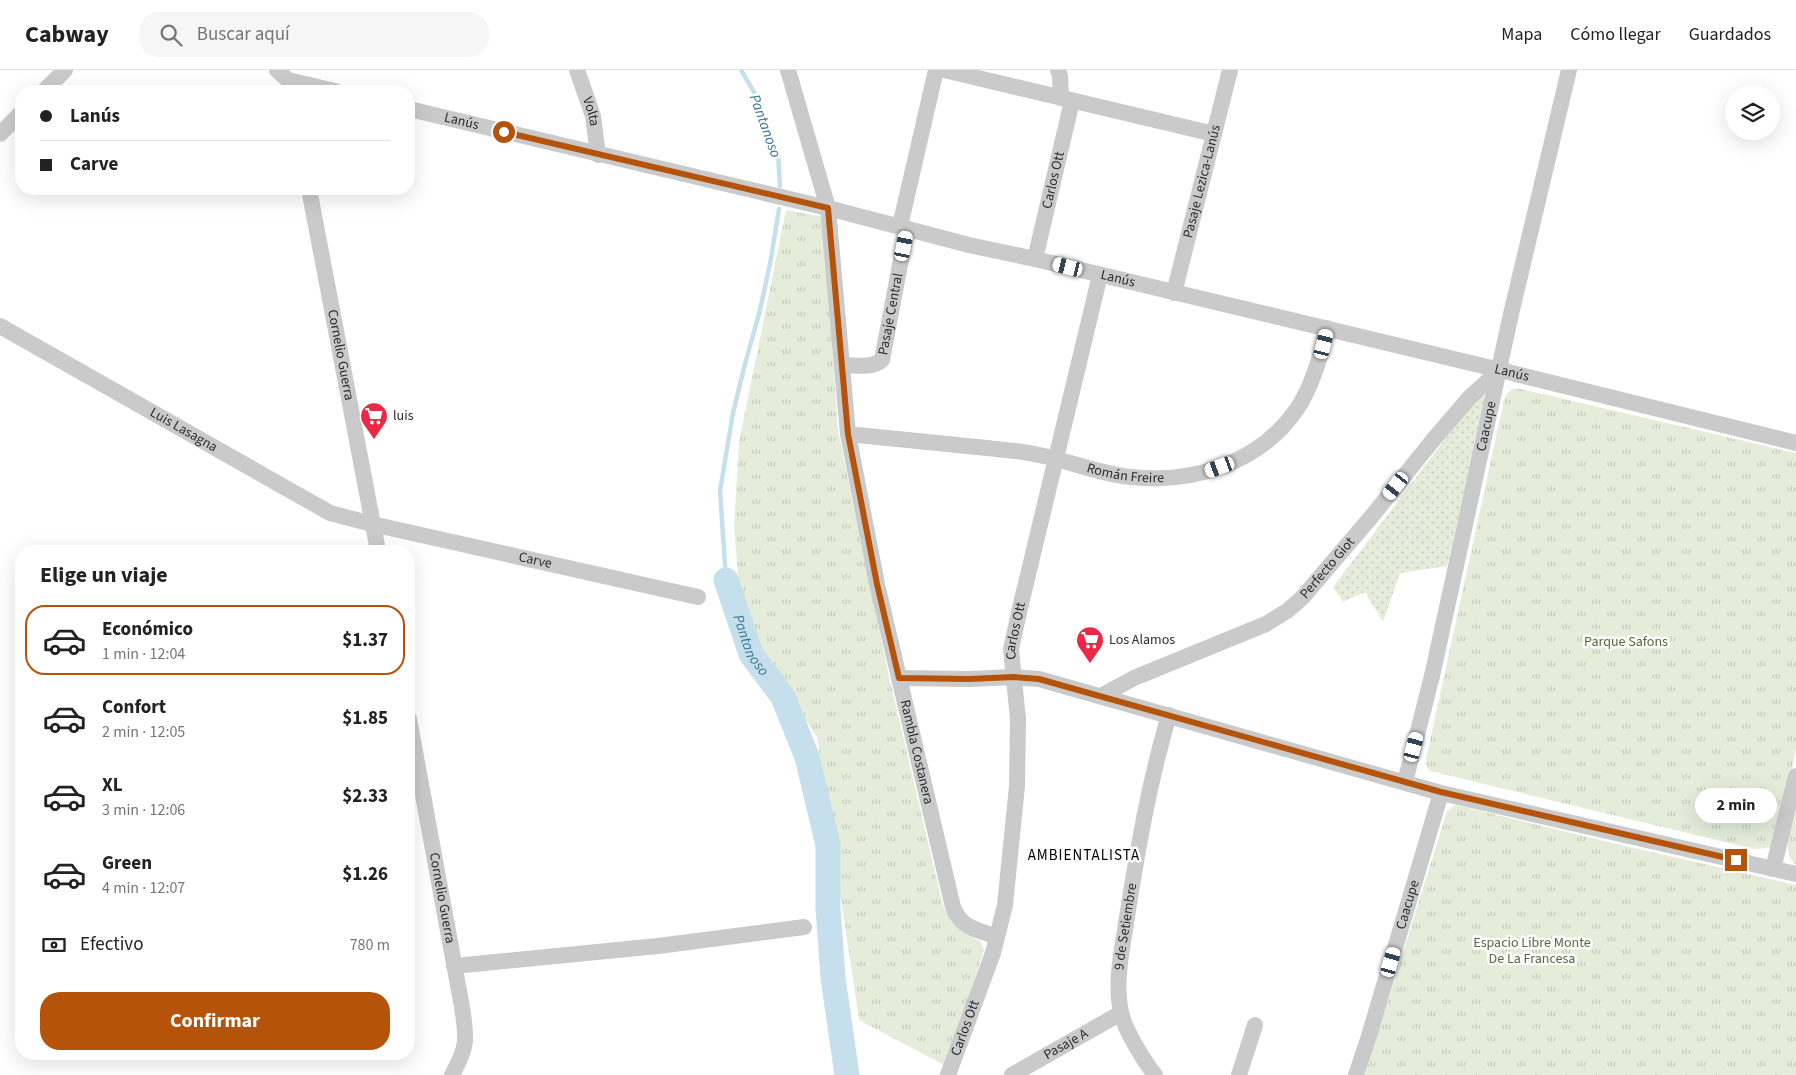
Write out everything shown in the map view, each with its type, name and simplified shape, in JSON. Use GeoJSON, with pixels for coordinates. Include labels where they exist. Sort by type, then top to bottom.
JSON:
{"type":"FeatureCollection","features":[{"type":"Feature","properties":{"kind":"street"},"geometry":{"type":"LineString","coordinates":[[50,85],[65,70]]}},
{"type":"Feature","properties":{"kind":"street","name":"Volta"},"geometry":{"type":"LineString","coordinates":[[577,70],[593,116],[598,155]]}},
{"type":"Feature","properties":{"kind":"street","name":"Rambla Costanera"},"geometry":{"type":"LineString","coordinates":[[788,70],[828,208],[848,434],[877,584],[953,907],[957,918],[965,925],[997,937]]}},
{"type":"Feature","properties":{"kind":"street"},"geometry":{"type":"LineString","coordinates":[[904,227],[936,70]]}},
{"type":"Feature","properties":{"kind":"street"},"geometry":{"type":"LineString","coordinates":[[944,70],[974,74],[1066,100],[1214,134]]}},
{"type":"Feature","properties":{"kind":"street","name":"Carlos Ott"},"geometry":{"type":"LineString","coordinates":[[1035,259],[1066,100],[1058,70]]}},
{"type":"Feature","properties":{"kind":"street","name":"Pasaje Lezica-Lanús"},"geometry":{"type":"LineString","coordinates":[[1174,293],[1230,70]]}},
{"type":"Feature","properties":{"kind":"street","name":"Caacupe"},"geometry":{"type":"LineString","coordinates":[[1405,782],[1432,676],[1511,314],[1568,70]]}},
{"type":"Feature","properties":{"kind":"street"},"geometry":{"type":"LineString","coordinates":[[285,80],[308,85]]}},
{"type":"Feature","properties":{"kind":"street","name":"Lanús"},"geometry":{"type":"LineString","coordinates":[[415,110],[828,208],[969,245],[1328,328],[1796,443]]}},
{"type":"Feature","properties":{"kind":"street"},"geometry":{"type":"LineString","coordinates":[[0,134],[15,119]]}},
{"type":"Feature","properties":{"kind":"street","name":"Cornelio Guerra"},"geometry":{"type":"LineString","coordinates":[[310,195],[377,545]]}},
{"type":"Feature","properties":{"kind":"street","name":"Pasaje Central"},"geometry":{"type":"LineString","coordinates":[[842,365],[869,366],[877,364],[882,360],[904,227]]}},
{"type":"Feature","properties":{"kind":"street","name":"Carlos Ott"},"geometry":{"type":"LineString","coordinates":[[948,1075],[997,937],[1005,906],[1017,786],[1018,719],[1011,649],[1100,275]]}},
{"type":"Feature","properties":{"kind":"street","name":"Luis Lasagna"},"geometry":{"type":"LineString","coordinates":[[0,326],[330,513],[372,524]]}},
{"type":"Feature","properties":{"kind":"street","name":"Román Freire"},"geometry":{"type":"LineString","coordinates":[[848,434],[1029,453],[1129,477],[1164,479],[1205,472],[1234,462],[1258,449],[1283,427],[1298,408],[1310,384],[1320,359],[1328,328]]}},
{"type":"Feature","properties":{"kind":"street","name":"Perfecto Giot"},"geometry":{"type":"LineString","coordinates":[[1101,696],[1134,678],[1266,624],[1287,611],[1302,598],[1470,397],[1500,370]]}},
{"type":"Feature","properties":{"kind":"street","name":"Carve"},"geometry":{"type":"LineString","coordinates":[[372,524],[698,597]]}},
{"type":"Feature","properties":{"kind":"street"},"geometry":{"type":"LineString","coordinates":[[899,678],[969,679],[1014,677],[1039,679],[1441,792],[1796,874]]}},
{"type":"Feature","properties":{"kind":"street","name":"9 de Setiembre"},"geometry":{"type":"LineString","coordinates":[[1155,1075],[1139,1052],[1121,1013],[1119,984],[1140,834],[1154,767],[1169,715]]}},
{"type":"Feature","properties":{"kind":"street","name":"Cornelio Guerra"},"geometry":{"type":"LineString","coordinates":[[415,753],[467,1039],[461,1059],[452,1075]]}},
{"type":"Feature","properties":{"kind":"street"},"geometry":{"type":"LineString","coordinates":[[1773,869],[1796,776]]}},
{"type":"Feature","properties":{"kind":"street","name":"Caacupe"},"geometry":{"type":"LineString","coordinates":[[1356,1075],[1441,792]]}},
{"type":"Feature","properties":{"kind":"street"},"geometry":{"type":"LineString","coordinates":[[454,966],[658,946],[804,927]]}},
{"type":"Feature","properties":{"kind":"street","name":"Pasaje A"},"geometry":{"type":"LineString","coordinates":[[1012,1075],[1121,1013]]}},
{"type":"Feature","properties":{"kind":"street"},"geometry":{"type":"LineString","coordinates":[[1239,1075],[1255,1025]]}},
{"type":"Feature","properties":{"kind":"green space"},"geometry":{"type":"Polygon","coordinates":[[[786,210],[824,217],[838,431],[890,681],[943,906],[955,924],[981,942],[984,950],[946,1066],[859,1020],[817,737],[758,648],[740,597],[734,528],[739,442],[786,210]]]}},
{"type":"Feature","properties":{"kind":"green space","name":"Parque Safons"},"geometry":{"type":"Polygon","coordinates":[[[1521,389],[1796,453],[1796,749],[1781,820],[1770,848],[1754,849],[1430,771],[1425,764],[1504,400],[1509,391],[1521,389]]]}},
{"type":"Feature","properties":{"kind":"green space"},"geometry":{"type":"Polygon","coordinates":[[[1481,396],[1484,396],[1484,407],[1447,566],[1400,573],[1383,622],[1365,592],[1343,602],[1333,587],[1471,405],[1481,396]]]}},
{"type":"Feature","properties":{"kind":"green space","name":"Espacio Libre Monte De La Francesa"},"geometry":{"type":"Polygon","coordinates":[[[1456,805],[1796,885],[1796,1075],[1365,1075],[1447,811],[1456,805]]]}},
{"type":"Feature","properties":{"kind":"green space"},"geometry":{"type":"Polygon","coordinates":[[[1796,812],[1796,865],[1791,860],[1789,854],[1788,840],[1796,812]]]}},
{"type":"Feature","properties":{"kind":"waterway","name":"Pantanoso"},"geometry":{"type":"LineString","coordinates":[[741,70],[761,104],[768,133],[778,153],[780,186]]}},
{"type":"Feature","properties":{"kind":"waterway","name":"Pantanoso"},"geometry":{"type":"LineString","coordinates":[[726,580],[720,491],[733,413],[759,314],[779,209]]}},
{"type":"Feature","properties":{"kind":"waterway","name":"Pantanoso"},"geometry":{"type":"LineString","coordinates":[[726,580],[751,654],[783,697],[807,757],[828,845],[828,908],[833,978],[847,1075]]}},
{"type":"Feature","properties":{"kind":"place","name":"luis"},"geometry":{"type":"Point","coordinates":[374,440]}},
{"type":"Feature","properties":{"kind":"place","name":"Los Alamos"},"geometry":{"type":"Point","coordinates":[1090,664]}},
{"type":"Feature","properties":{"kind":"district","name":"AMBIENTALISTA"},"geometry":{"type":"Point","coordinates":[1084,855]}},
{"type":"Feature","properties":{"kind":"route"},"geometry":{"type":"LineString","coordinates":[[504,132],[828,208],[848,434],[877,584],[899,678],[969,679],[1014,677],[1039,679],[1441,792],[1736,860]]}}]}
